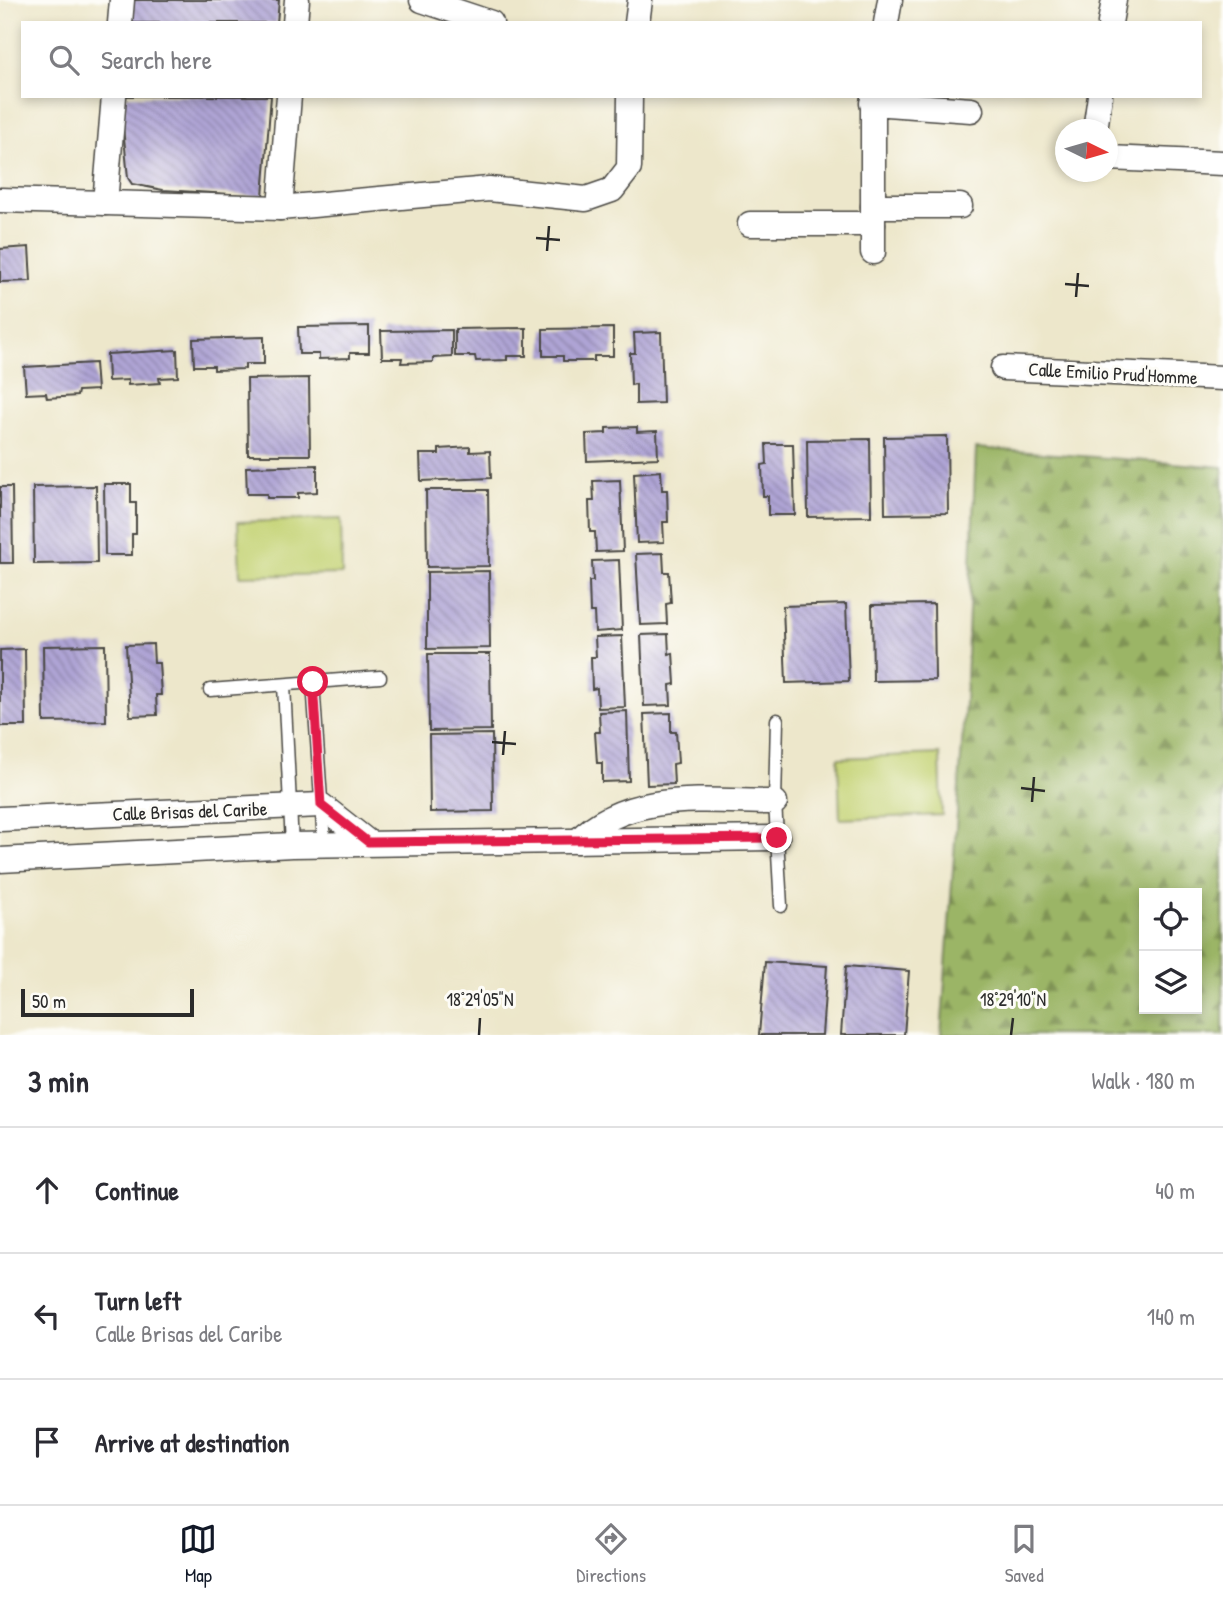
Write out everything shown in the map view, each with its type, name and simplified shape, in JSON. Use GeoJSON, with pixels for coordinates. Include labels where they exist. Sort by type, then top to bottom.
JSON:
{"type":"FeatureCollection","features":[{"type":"Feature","properties":{"kind":"street"},"geometry":{"type":"LineString","coordinates":[[121,21],[122,0]]}},
{"type":"Feature","properties":{"kind":"street"},"geometry":{"type":"LineString","coordinates":[[295,21],[297,0]]}},
{"type":"Feature","properties":{"kind":"street"},"geometry":{"type":"LineString","coordinates":[[422,0],[485,21]]}},
{"type":"Feature","properties":{"kind":"street"},"geometry":{"type":"LineString","coordinates":[[637,21],[640,0]]}},
{"type":"Feature","properties":{"kind":"street"},"geometry":{"type":"LineString","coordinates":[[886,21],[890,0]]}},
{"type":"Feature","properties":{"kind":"street"},"geometry":{"type":"LineString","coordinates":[[1110,21],[1114,0]]}},
{"type":"Feature","properties":{"kind":"street"},"geometry":{"type":"LineString","coordinates":[[105,203],[114,98]]}},
{"type":"Feature","properties":{"kind":"street"},"geometry":{"type":"LineString","coordinates":[[280,208],[289,98]]}},
{"type":"Feature","properties":{"kind":"street"},"geometry":{"type":"LineString","coordinates":[[0,200],[280,208],[489,189],[586,199],[612,190],[629,168],[630,98]]}},
{"type":"Feature","properties":{"kind":"street"},"geometry":{"type":"LineString","coordinates":[[1097,119],[1100,98]]}},
{"type":"Feature","properties":{"kind":"street"},"geometry":{"type":"LineString","coordinates":[[873,252],[873,99],[971,110]]}},
{"type":"Feature","properties":{"kind":"street"},"geometry":{"type":"LineString","coordinates":[[1118,159],[1223,163]]}},
{"type":"Feature","properties":{"kind":"street"},"geometry":{"type":"LineString","coordinates":[[750,224],[960,206]]}},
{"type":"Feature","properties":{"kind":"street","name":"Calle Emilio Prud'Homme"},"geometry":{"type":"LineString","coordinates":[[1003,368],[1223,378]]}},
{"type":"Feature","properties":{"kind":"street"},"geometry":{"type":"LineString","coordinates":[[578,841],[593,826],[619,813],[657,803],[775,802]]}},
{"type":"Feature","properties":{"kind":"street"},"geometry":{"type":"LineString","coordinates":[[321,805],[368,842]]}},
{"type":"Feature","properties":{"kind":"street","name":"Calle Brisas del Caribe"},"geometry":{"type":"LineString","coordinates":[[0,819],[321,805]]}},
{"type":"Feature","properties":{"kind":"street","name":"Calle Brisas del Caribe"},"geometry":{"type":"LineString","coordinates":[[0,860],[368,842],[777,838]]}},
{"type":"Feature","properties":{"kind":"lane"},"geometry":{"type":"LineString","coordinates":[[210,690],[380,677]]}},
{"type":"Feature","properties":{"kind":"lane"},"geometry":{"type":"LineString","coordinates":[[313,682],[324,844]]}},
{"type":"Feature","properties":{"kind":"lane"},"geometry":{"type":"LineString","coordinates":[[284,685],[292,845]]}},
{"type":"Feature","properties":{"kind":"lane"},"geometry":{"type":"LineString","coordinates":[[777,720],[775,802],[781,906]]}},
{"type":"Feature","properties":{"kind":"green space"},"geometry":{"type":"Polygon","coordinates":[[[976,448],[1223,467],[1223,1035],[941,1035],[965,703],[976,448]]]}},
{"type":"Feature","properties":{"kind":"green space"},"geometry":{"type":"Polygon","coordinates":[[[341,519],[342,574],[240,576],[238,522],[341,519]]]}},
{"type":"Feature","properties":{"kind":"green space"},"geometry":{"type":"Polygon","coordinates":[[[940,754],[942,815],[840,819],[838,758],[940,754]]]}},
{"type":"Feature","properties":{"kind":"building"},"geometry":{"type":"Polygon","coordinates":[[[133,0],[279,0],[277,21],[132,21],[133,0]]]}},
{"type":"Feature","properties":{"kind":"building"},"geometry":{"type":"Polygon","coordinates":[[[125,98],[271,98],[263,196],[163,190],[132,184],[128,178],[123,127],[125,98]]]}},
{"type":"Feature","properties":{"kind":"building"},"geometry":{"type":"Polygon","coordinates":[[[29,247],[31,281],[0,282],[0,249],[29,247]]]}},
{"type":"Feature","properties":{"kind":"building"},"geometry":{"type":"Polygon","coordinates":[[[369,326],[369,353],[350,353],[350,358],[319,359],[319,354],[299,354],[298,327],[369,326]]]}},
{"type":"Feature","properties":{"kind":"building"},"geometry":{"type":"Polygon","coordinates":[[[526,328],[526,356],[476,361],[475,356],[455,356],[455,329],[526,328]]]}},
{"type":"Feature","properties":{"kind":"building"},"geometry":{"type":"Polygon","coordinates":[[[613,328],[613,356],[594,356],[594,361],[563,361],[563,356],[543,356],[543,329],[613,328]]]}},
{"type":"Feature","properties":{"kind":"building"},"geometry":{"type":"Polygon","coordinates":[[[452,330],[452,357],[433,358],[433,362],[401,363],[402,358],[382,358],[381,331],[452,330]]]}},
{"type":"Feature","properties":{"kind":"building"},"geometry":{"type":"Polygon","coordinates":[[[661,332],[663,403],[636,404],[636,384],[631,385],[630,353],[635,353],[634,333],[661,332]]]}},
{"type":"Feature","properties":{"kind":"building"},"geometry":{"type":"Polygon","coordinates":[[[264,337],[264,364],[245,364],[245,369],[214,370],[214,366],[194,366],[193,339],[264,337]]]}},
{"type":"Feature","properties":{"kind":"building"},"geometry":{"type":"Polygon","coordinates":[[[177,350],[178,377],[159,378],[160,383],[128,385],[128,380],[108,381],[107,354],[177,350]]]}},
{"type":"Feature","properties":{"kind":"building"},"geometry":{"type":"Polygon","coordinates":[[[95,363],[97,390],[78,391],[77,396],[47,398],[46,393],[26,394],[24,367],[95,363]]]}},
{"type":"Feature","properties":{"kind":"building"},"geometry":{"type":"Polygon","coordinates":[[[309,378],[310,455],[248,455],[247,379],[309,378]]]}},
{"type":"Feature","properties":{"kind":"building"},"geometry":{"type":"Polygon","coordinates":[[[637,427],[637,432],[657,431],[658,458],[587,461],[586,434],[606,433],[606,428],[637,427]]]}},
{"type":"Feature","properties":{"kind":"building"},"geometry":{"type":"Polygon","coordinates":[[[947,436],[948,513],[885,514],[884,437],[947,436]]]}},
{"type":"Feature","properties":{"kind":"building"},"geometry":{"type":"Polygon","coordinates":[[[870,439],[871,516],[808,517],[807,440],[870,439]]]}},
{"type":"Feature","properties":{"kind":"building"},"geometry":{"type":"Polygon","coordinates":[[[766,444],[793,444],[795,515],[768,515],[768,496],[763,496],[762,465],[767,464],[766,444]]]}},
{"type":"Feature","properties":{"kind":"building"},"geometry":{"type":"Polygon","coordinates":[[[470,447],[470,452],[490,451],[491,478],[421,481],[420,454],[439,454],[439,449],[470,447]]]}},
{"type":"Feature","properties":{"kind":"building"},"geometry":{"type":"Polygon","coordinates":[[[317,465],[317,492],[298,493],[298,498],[267,498],[267,494],[247,494],[246,467],[317,465]]]}},
{"type":"Feature","properties":{"kind":"building"},"geometry":{"type":"Polygon","coordinates":[[[661,471],[662,490],[667,490],[668,522],[663,522],[664,542],[637,543],[634,473],[661,471]]]}},
{"type":"Feature","properties":{"kind":"building"},"geometry":{"type":"Polygon","coordinates":[[[620,480],[623,551],[596,552],[595,532],[590,532],[589,501],[594,501],[593,481],[620,480]]]}},
{"type":"Feature","properties":{"kind":"building"},"geometry":{"type":"Polygon","coordinates":[[[104,484],[131,484],[131,503],[136,503],[136,534],[132,534],[132,555],[105,555],[104,484]]]}},
{"type":"Feature","properties":{"kind":"building"},"geometry":{"type":"Polygon","coordinates":[[[96,486],[97,563],[34,564],[33,487],[96,486]]]}},
{"type":"Feature","properties":{"kind":"building"},"geometry":{"type":"Polygon","coordinates":[[[0,487],[12,487],[13,563],[0,563],[0,487]]]}},
{"type":"Feature","properties":{"kind":"building"},"geometry":{"type":"Polygon","coordinates":[[[426,490],[488,490],[489,566],[427,567],[426,490]]]}},
{"type":"Feature","properties":{"kind":"building"},"geometry":{"type":"Polygon","coordinates":[[[663,553],[664,572],[669,572],[671,603],[666,604],[667,624],[640,625],[636,554],[663,553]]]}},
{"type":"Feature","properties":{"kind":"building"},"geometry":{"type":"Polygon","coordinates":[[[619,560],[622,630],[595,632],[594,612],[590,612],[589,581],[593,581],[592,561],[619,560]]]}},
{"type":"Feature","properties":{"kind":"building"},"geometry":{"type":"Polygon","coordinates":[[[489,571],[490,648],[427,649],[427,572],[489,571]]]}},
{"type":"Feature","properties":{"kind":"building"},"geometry":{"type":"Polygon","coordinates":[[[846,604],[849,681],[786,683],[783,606],[846,604]]]}},
{"type":"Feature","properties":{"kind":"building"},"geometry":{"type":"Polygon","coordinates":[[[934,604],[935,680],[873,681],[872,605],[934,604]]]}},
{"type":"Feature","properties":{"kind":"building"},"geometry":{"type":"Polygon","coordinates":[[[668,634],[669,654],[673,653],[675,684],[670,685],[671,705],[644,706],[641,635],[668,634]]]}},
{"type":"Feature","properties":{"kind":"building"},"geometry":{"type":"Polygon","coordinates":[[[622,636],[625,707],[598,708],[597,688],[592,689],[591,657],[596,657],[595,637],[622,636]]]}},
{"type":"Feature","properties":{"kind":"building"},"geometry":{"type":"Polygon","coordinates":[[[153,644],[154,663],[159,663],[161,695],[156,695],[157,715],[130,716],[126,645],[153,644]]]}},
{"type":"Feature","properties":{"kind":"building"},"geometry":{"type":"Polygon","coordinates":[[[105,645],[106,721],[44,722],[43,646],[105,645]]]}},
{"type":"Feature","properties":{"kind":"building"},"geometry":{"type":"Polygon","coordinates":[[[25,649],[26,726],[0,726],[0,650],[25,649]]]}},
{"type":"Feature","properties":{"kind":"building"},"geometry":{"type":"Polygon","coordinates":[[[428,654],[490,654],[491,730],[429,731],[428,654]]]}},
{"type":"Feature","properties":{"kind":"building"},"geometry":{"type":"Polygon","coordinates":[[[627,711],[629,781],[602,782],[602,763],[597,763],[595,732],[600,732],[599,712],[627,711]]]}},
{"type":"Feature","properties":{"kind":"building"},"geometry":{"type":"Polygon","coordinates":[[[671,713],[671,732],[676,732],[678,763],[673,764],[674,784],[647,785],[644,714],[671,713]]]}},
{"type":"Feature","properties":{"kind":"building"},"geometry":{"type":"Polygon","coordinates":[[[492,734],[493,811],[430,812],[429,735],[492,734]]]}},
{"type":"Feature","properties":{"kind":"building"},"geometry":{"type":"Polygon","coordinates":[[[765,962],[827,966],[822,1035],[759,1035],[765,962]]]}},
{"type":"Feature","properties":{"kind":"building"},"geometry":{"type":"Polygon","coordinates":[[[846,966],[909,971],[904,1035],[841,1035],[846,966]]]}},
{"type":"Feature","properties":{"kind":"route"},"geometry":{"type":"LineString","coordinates":[[313,682],[321,805],[368,842],[777,838]]}}]}
